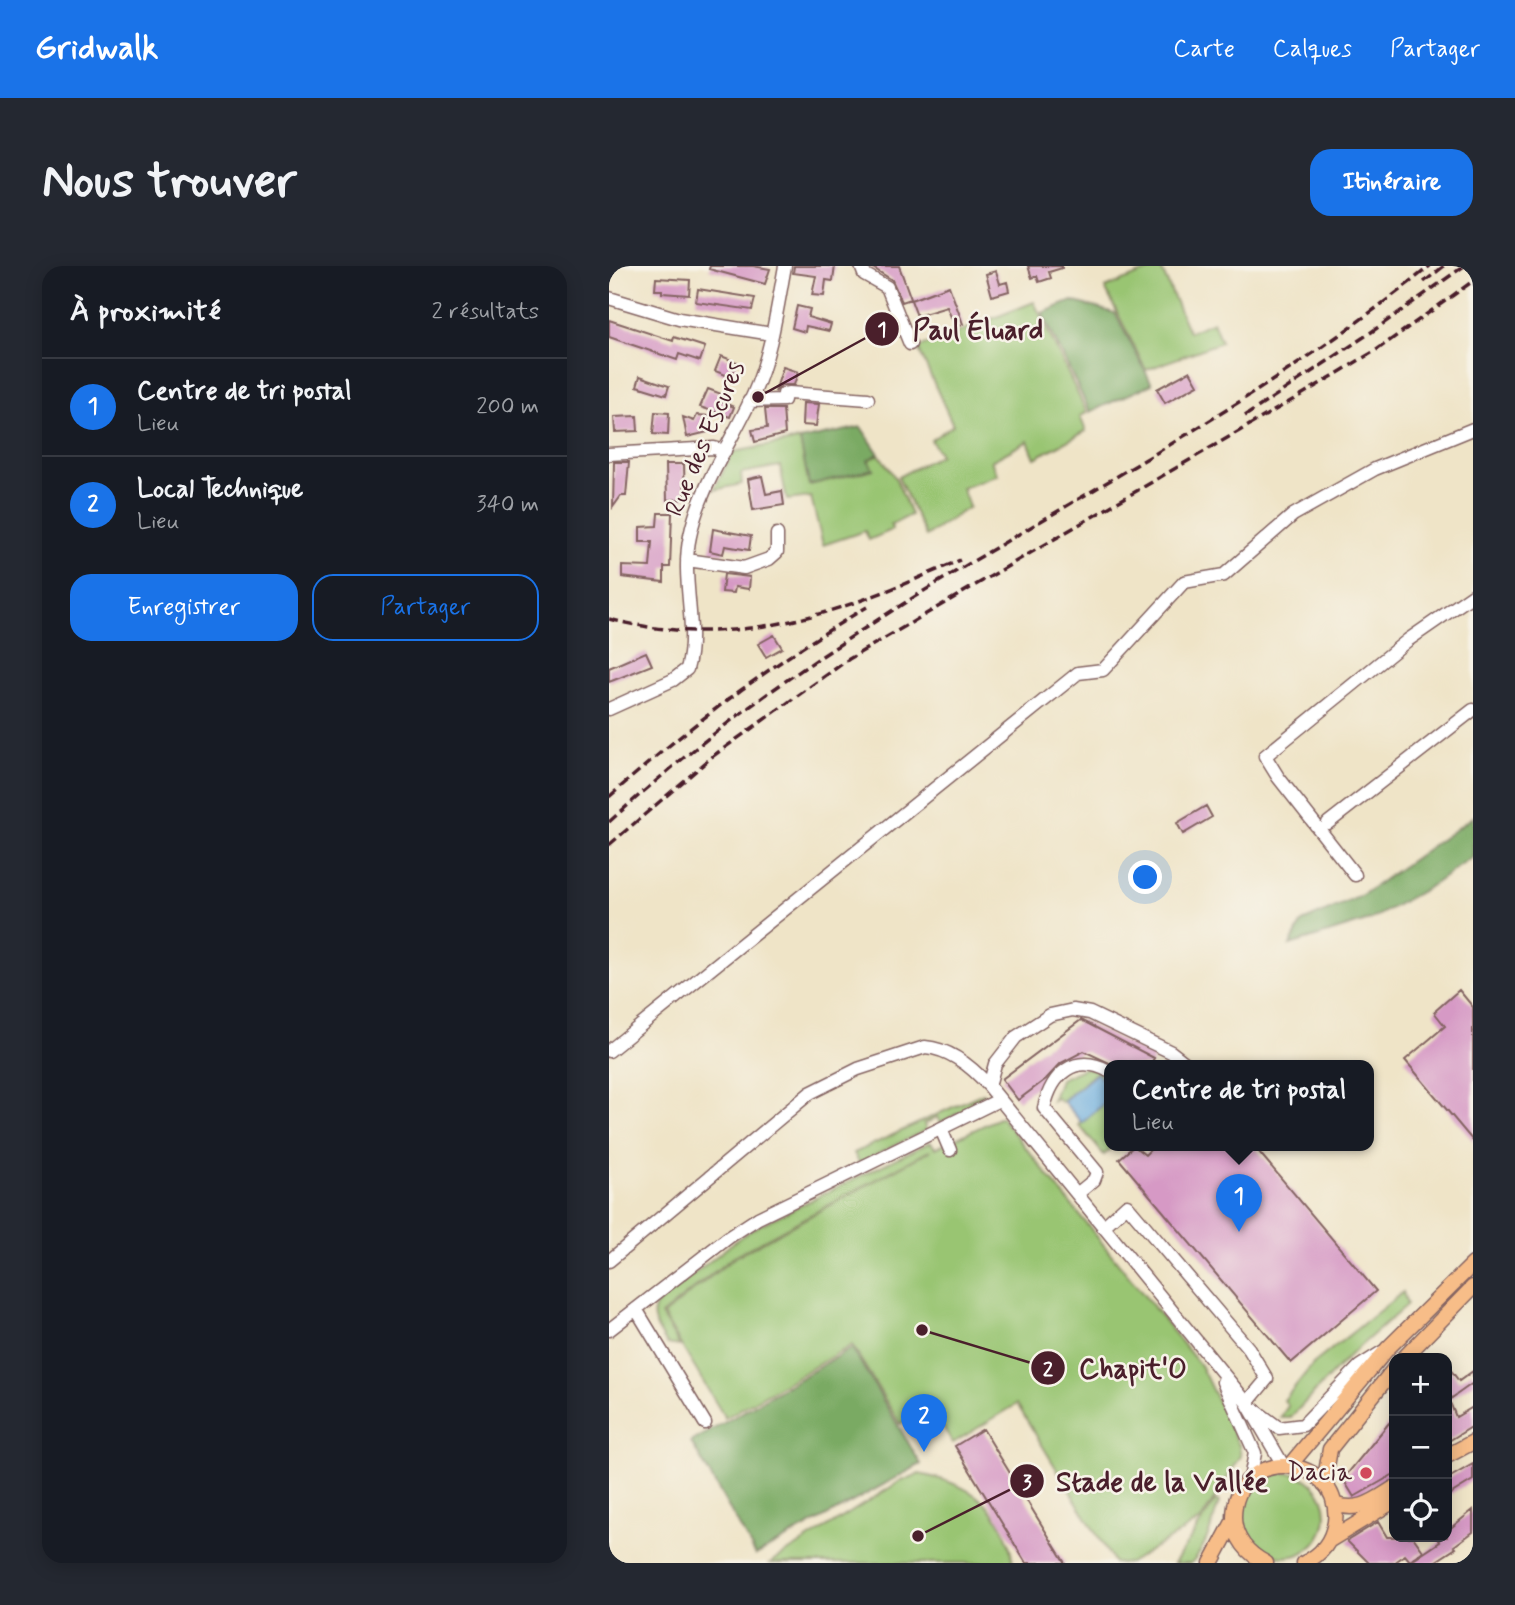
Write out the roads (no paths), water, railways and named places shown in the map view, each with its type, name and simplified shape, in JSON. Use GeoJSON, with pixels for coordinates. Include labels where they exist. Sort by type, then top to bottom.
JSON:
{"type":"FeatureCollection","features":[{"type":"Feature","properties":{"kind":"main road"},"geometry":{"type":"LineString","coordinates":[[1286,1465],[1388,1348],[1473,1264]]}},
{"type":"Feature","properties":{"kind":"main road"},"geometry":{"type":"LineString","coordinates":[[1409,1353],[1473,1287]]}},
{"type":"Feature","properties":{"kind":"main road"},"geometry":{"type":"LineString","coordinates":[[1324,1484],[1331,1449],[1389,1375]]}},
{"type":"Feature","properties":{"kind":"main road"},"geometry":{"type":"LineString","coordinates":[[1452,1458],[1467,1445]]}},
{"type":"Feature","properties":{"kind":"main road"},"geometry":{"type":"LineString","coordinates":[[1264,1563],[1240,1541],[1234,1520],[1235,1505],[1250,1479],[1265,1469],[1286,1465],[1309,1471],[1324,1484],[1334,1504],[1334,1529],[1326,1551]]}},
{"type":"Feature","properties":{"kind":"main road"},"geometry":{"type":"LineString","coordinates":[[1334,1504],[1348,1509],[1361,1507],[1389,1491]]}},
{"type":"Feature","properties":{"kind":"main road"},"geometry":{"type":"LineString","coordinates":[[1304,1563],[1326,1551],[1389,1505]]}},
{"type":"Feature","properties":{"kind":"main road"},"geometry":{"type":"LineString","coordinates":[[1211,1563],[1234,1520]]}},
{"type":"Feature","properties":{"kind":"street","name":"Rue des Escures"},"geometry":{"type":"LineString","coordinates":[[609,709],[673,680],[687,669],[690,653],[687,561],[694,522],[750,401],[772,334],[785,266]]}},
{"type":"Feature","properties":{"kind":"street"},"geometry":{"type":"LineString","coordinates":[[861,266],[864,274],[887,286],[910,344]]}},
{"type":"Feature","properties":{"kind":"street"},"geometry":{"type":"LineString","coordinates":[[609,298],[679,319],[772,334]]}},
{"type":"Feature","properties":{"kind":"street"},"geometry":{"type":"LineString","coordinates":[[750,401],[784,400],[784,394],[789,393],[867,399]]}},
{"type":"Feature","properties":{"kind":"street"},"geometry":{"type":"LineString","coordinates":[[609,1051],[1077,673],[1103,670],[1184,582],[1224,575],[1293,515],[1375,469],[1473,429]]}},
{"type":"Feature","properties":{"kind":"street"},"geometry":{"type":"LineString","coordinates":[[609,454],[714,448],[725,451]]}},
{"type":"Feature","properties":{"kind":"street"},"geometry":{"type":"LineString","coordinates":[[687,561],[751,566],[777,552],[777,534]]}},
{"type":"Feature","properties":{"kind":"street"},"geometry":{"type":"LineString","coordinates":[[1355,875],[1278,778],[1265,756],[1408,640],[1473,595]]}},
{"type":"Feature","properties":{"kind":"street"},"geometry":{"type":"LineString","coordinates":[[1328,822],[1473,710]]}},
{"type":"Feature","properties":{"kind":"street"},"geometry":{"type":"LineString","coordinates":[[989,1086],[995,1064],[1016,1037],[1050,1015],[1073,1010],[1090,1013],[1171,1052],[1181,1060]]}},
{"type":"Feature","properties":{"kind":"street"},"geometry":{"type":"LineString","coordinates":[[609,1261],[810,1093],[858,1069],[925,1047],[935,1048],[973,1068],[1215,1366],[1247,1403],[1271,1425],[1294,1429],[1307,1422],[1360,1366],[1388,1348]]}},
{"type":"Feature","properties":{"kind":"street"},"geometry":{"type":"LineString","coordinates":[[1077,1194],[1094,1180],[1097,1172],[1044,1108],[1051,1085],[1070,1068],[1090,1062],[1104,1069]]}},
{"type":"Feature","properties":{"kind":"street"},"geometry":{"type":"LineString","coordinates":[[609,1329],[758,1218],[999,1100]]}},
{"type":"Feature","properties":{"kind":"street"},"geometry":{"type":"LineString","coordinates":[[941,1129],[950,1150]]}},
{"type":"Feature","properties":{"kind":"street"},"geometry":{"type":"LineString","coordinates":[[1103,1227],[1127,1205],[1249,1349],[1267,1379],[1247,1403]]}},
{"type":"Feature","properties":{"kind":"street"},"geometry":{"type":"LineString","coordinates":[[636,1309],[705,1423]]}},
{"type":"Feature","properties":{"kind":"street"},"geometry":{"type":"LineString","coordinates":[[1215,1366],[1255,1452],[1250,1479]]}},
{"type":"Feature","properties":{"kind":"street"},"geometry":{"type":"LineString","coordinates":[[1247,1403],[1286,1465]]}},
{"type":"Feature","properties":{"kind":"water"},"geometry":{"type":"Polygon","coordinates":[[[1097,1073],[1104,1082],[1104,1103],[1082,1123],[1063,1101],[1097,1073]]]}},
{"type":"Feature","properties":{"kind":"railway"},"geometry":{"type":"LineString","coordinates":[[609,822],[720,729],[809,665],[913,598],[1288,370],[1360,320],[1430,266]]}},
{"type":"Feature","properties":{"kind":"railway"},"geometry":{"type":"LineString","coordinates":[[1424,282],[1444,266]]}},
{"type":"Feature","properties":{"kind":"railway"},"geometry":{"type":"LineString","coordinates":[[1245,416],[1370,333],[1464,266]]}},
{"type":"Feature","properties":{"kind":"railway"},"geometry":{"type":"LineString","coordinates":[[609,845],[713,756],[849,659],[1378,349],[1473,281]]}},
{"type":"Feature","properties":{"kind":"railway"},"geometry":{"type":"LineString","coordinates":[[609,619],[657,628],[702,631],[746,629],[831,610],[874,596],[960,560]]}},
{"type":"Feature","properties":{"kind":"railway"},"geometry":{"type":"LineString","coordinates":[[609,797],[670,745],[734,696],[867,607]]}},
{"type":"Feature","properties":{"kind":"place","name":"Paul Éluard"},"geometry":{"type":"Point","coordinates":[758,397]}},
{"type":"Feature","properties":{"kind":"place","name":"Centre de tri postal"},"geometry":{"type":"Point","coordinates":[1239,1232]}},
{"type":"Feature","properties":{"kind":"place","name":"Chapit'O"},"geometry":{"type":"Point","coordinates":[922,1330]}},
{"type":"Feature","properties":{"kind":"place","name":"Local Technique"},"geometry":{"type":"Point","coordinates":[924,1452]}},
{"type":"Feature","properties":{"kind":"place","name":"Dacia"},"geometry":{"type":"Point","coordinates":[1366,1473]}},
{"type":"Feature","properties":{"kind":"place","name":"Stade de la Vallée"},"geometry":{"type":"Point","coordinates":[918,1536]}}]}
